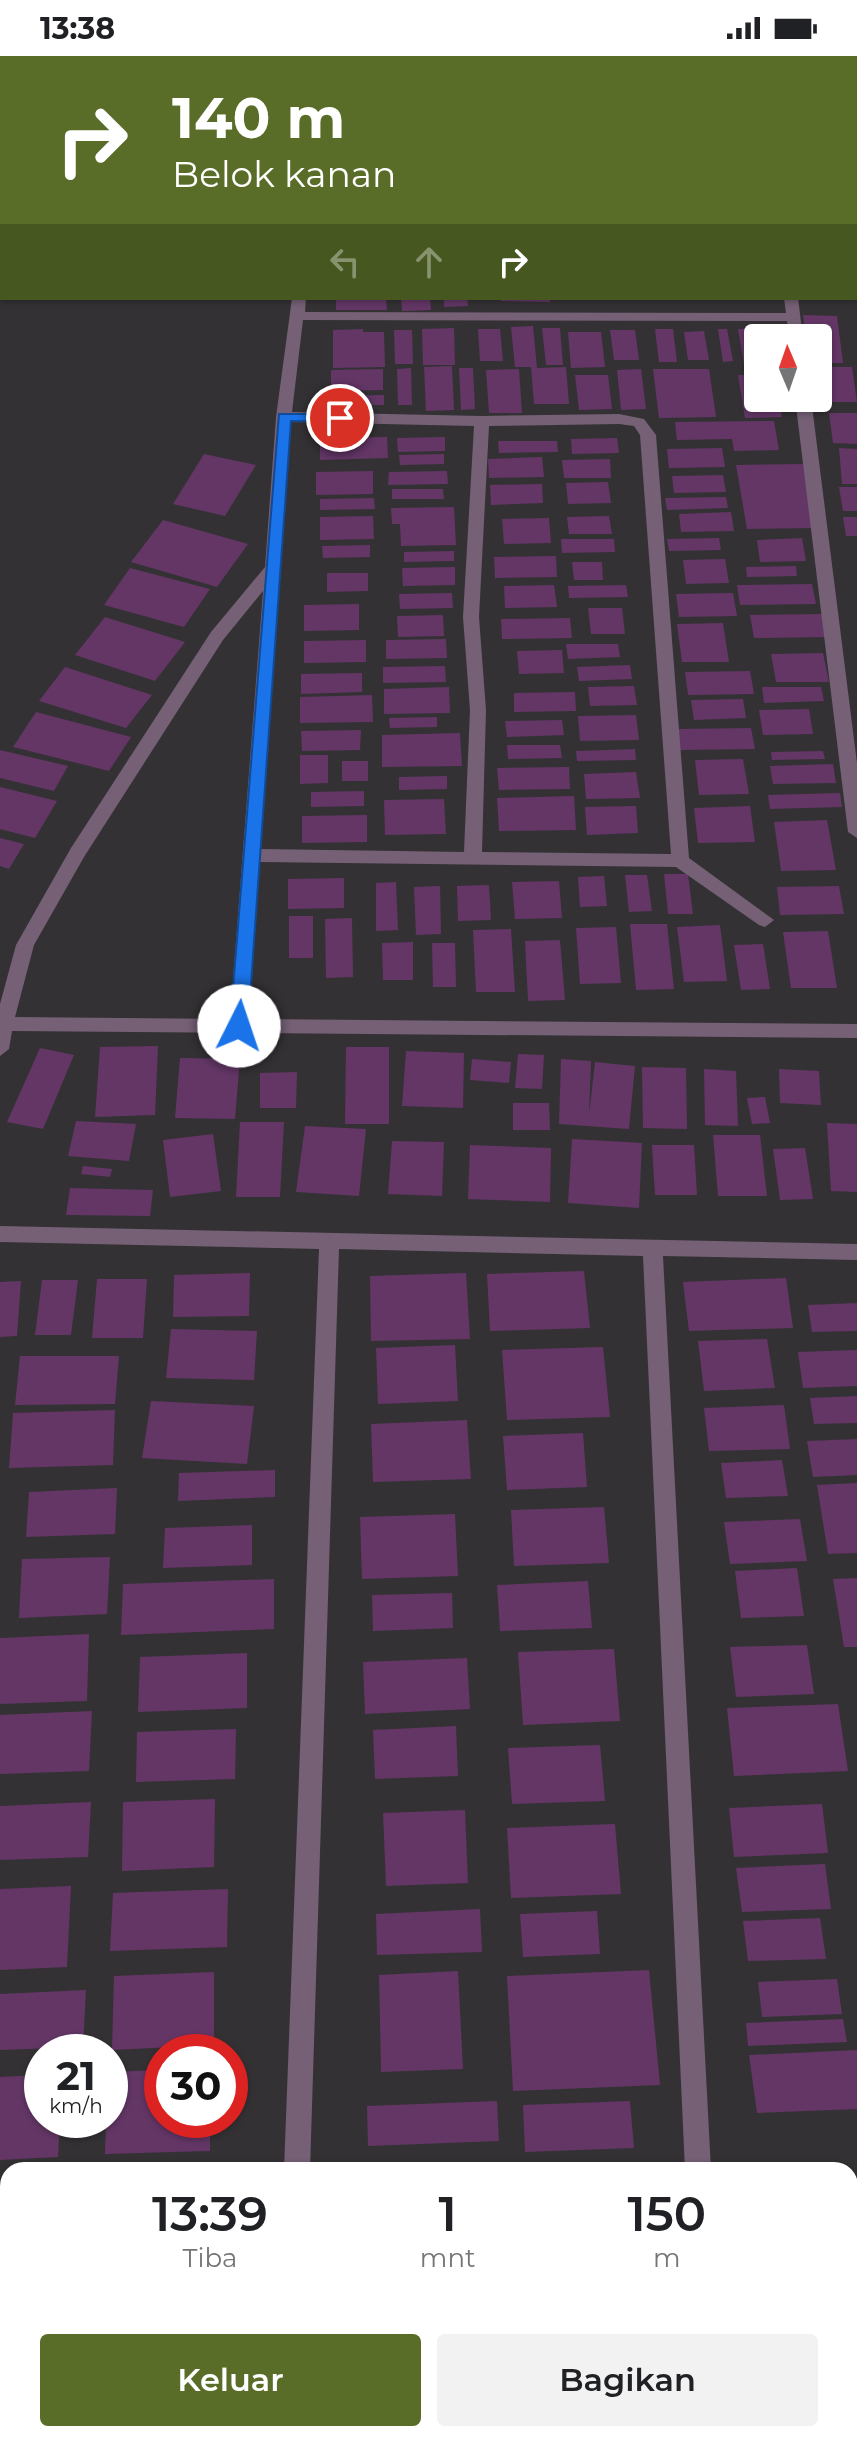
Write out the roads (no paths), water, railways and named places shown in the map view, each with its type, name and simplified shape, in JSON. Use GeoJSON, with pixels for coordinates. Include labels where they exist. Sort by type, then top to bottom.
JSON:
{"type":"FeatureCollection","features":[{"type":"Feature","properties":{"kind":"street"},"geometry":{"type":"LineString","coordinates":[[791,300],[794,324]]}},
{"type":"Feature","properties":{"kind":"street"},"geometry":{"type":"LineString","coordinates":[[239,1026],[284,417],[299,307],[793,317]]}},
{"type":"Feature","properties":{"kind":"street"},"geometry":{"type":"LineString","coordinates":[[805,412],[857,832]]}},
{"type":"Feature","properties":{"kind":"street"},"geometry":{"type":"LineString","coordinates":[[284,417],[482,421],[619,419],[639,422],[648,435],[680,861]]}},
{"type":"Feature","properties":{"kind":"street"},"geometry":{"type":"LineString","coordinates":[[473,859],[478,710],[471,617],[482,421]]}},
{"type":"Feature","properties":{"kind":"street"},"geometry":{"type":"LineString","coordinates":[[0,1049],[25,945],[77,853],[217,636],[273,568]]}},
{"type":"Feature","properties":{"kind":"street"},"geometry":{"type":"LineString","coordinates":[[251,855],[680,861],[765,920]]}},
{"type":"Feature","properties":{"kind":"street"},"geometry":{"type":"LineString","coordinates":[[4,1024],[857,1031]]}},
{"type":"Feature","properties":{"kind":"street"},"geometry":{"type":"LineString","coordinates":[[0,1234],[857,1252]]}},
{"type":"Feature","properties":{"kind":"street"},"geometry":{"type":"LineString","coordinates":[[297,2162],[329,1242]]}},
{"type":"Feature","properties":{"kind":"street"},"geometry":{"type":"LineString","coordinates":[[653,1248],[698,2162]]}}]}
